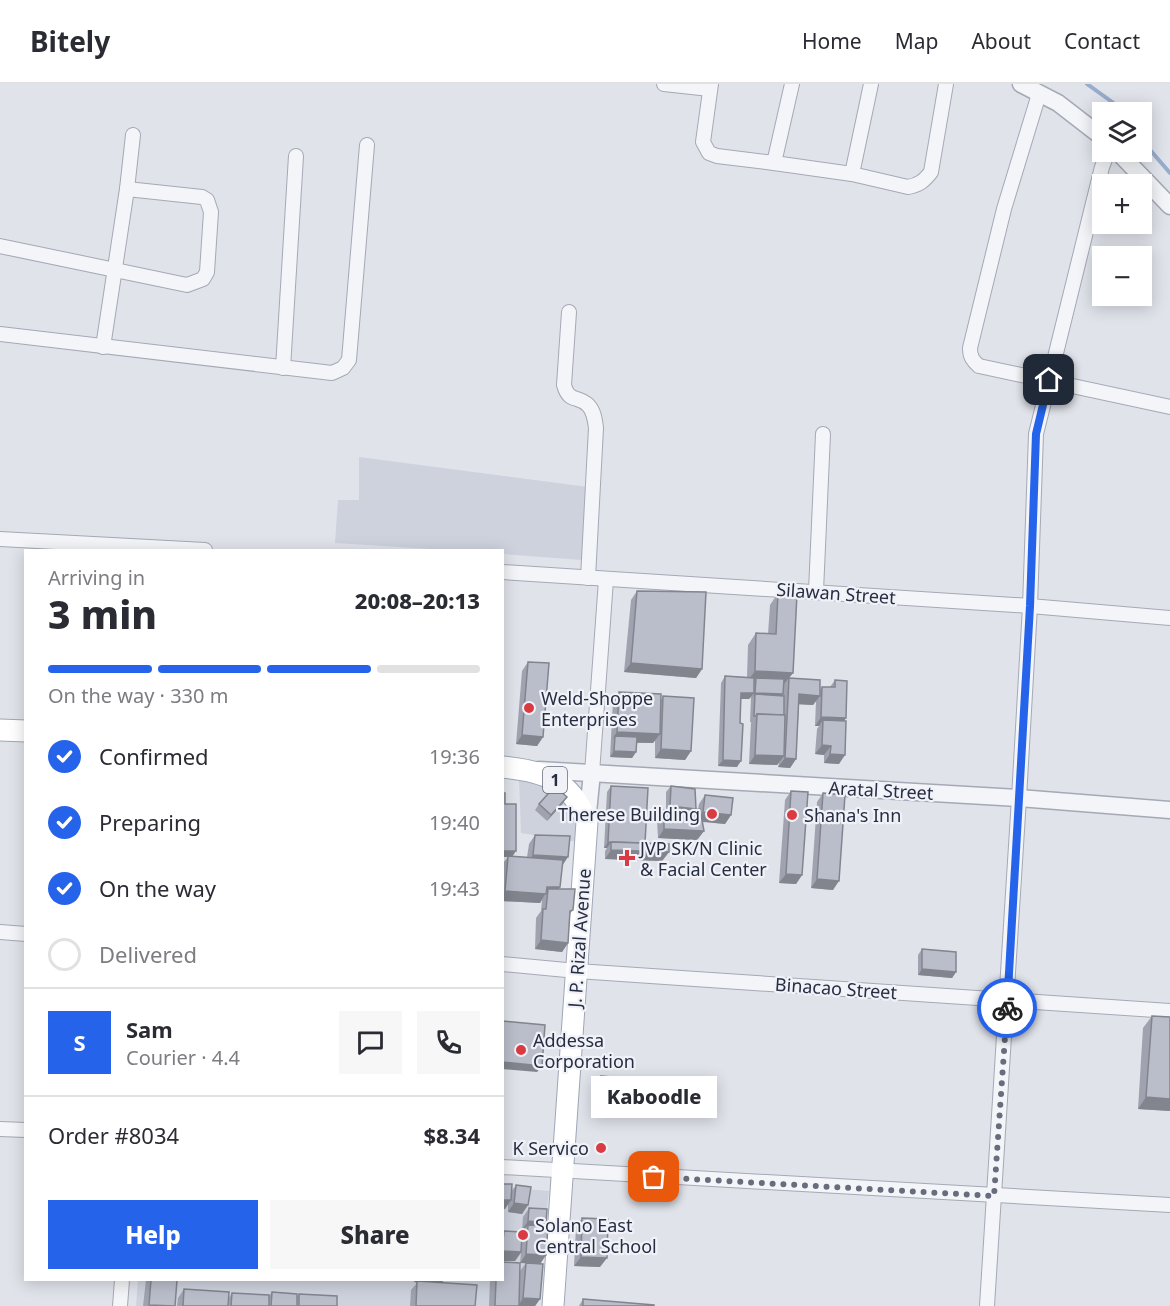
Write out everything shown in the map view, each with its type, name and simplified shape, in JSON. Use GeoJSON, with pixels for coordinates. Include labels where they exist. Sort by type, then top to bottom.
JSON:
{"type":"FeatureCollection","features":[{"type":"Feature","properties":{"kind":"main road"},"geometry":{"type":"LineString","coordinates":[[0,730],[24,731]]}},
{"type":"Feature","properties":{"kind":"main road","name":"1"},"geometry":{"type":"LineString","coordinates":[[504,767],[543,774],[564,786],[574,796],[587,822]]}},
{"type":"Feature","properties":{"kind":"main road","name":"J. P. Rizal Avenue"},"geometry":{"type":"LineString","coordinates":[[554,1306],[587,822]]}},
{"type":"Feature","properties":{"kind":"street"},"geometry":{"type":"LineString","coordinates":[[664,84],[710,87],[703,142],[709,153],[717,156],[852,174],[908,187],[925,180],[931,172],[946,84]]}},
{"type":"Feature","properties":{"kind":"street"},"geometry":{"type":"LineString","coordinates":[[774,163],[792,84]]}},
{"type":"Feature","properties":{"kind":"street"},"geometry":{"type":"LineString","coordinates":[[852,174],[871,84]]}},
{"type":"Feature","properties":{"kind":"street"},"geometry":{"type":"LineString","coordinates":[[1021,84],[1058,103],[1092,129]]}},
{"type":"Feature","properties":{"kind":"street"},"geometry":{"type":"LineString","coordinates":[[1039,94],[1004,209],[970,348],[973,361],[979,366],[1170,407]]}},
{"type":"Feature","properties":{"kind":"street"},"geometry":{"type":"LineString","coordinates":[[103,347],[133,135]]}},
{"type":"Feature","properties":{"kind":"street"},"geometry":{"type":"LineString","coordinates":[[0,334],[332,373],[343,368],[349,360],[367,145]]}},
{"type":"Feature","properties":{"kind":"street"},"geometry":{"type":"LineString","coordinates":[[284,368],[296,156]]}},
{"type":"Feature","properties":{"kind":"street"},"geometry":{"type":"LineString","coordinates":[[987,1306],[1008,999],[1030,606],[1036,434],[1104,162]]}},
{"type":"Feature","properties":{"kind":"street"},"geometry":{"type":"LineString","coordinates":[[1129,162],[1168,199]]}},
{"type":"Feature","properties":{"kind":"street"},"geometry":{"type":"LineString","coordinates":[[0,246],[187,285],[203,279],[207,272],[211,212],[207,200],[202,197],[127,189]]}},
{"type":"Feature","properties":{"kind":"street"},"geometry":{"type":"LineString","coordinates":[[569,312],[564,385],[570,397],[588,405],[596,428],[588,578]]}},
{"type":"Feature","properties":{"kind":"street"},"geometry":{"type":"LineString","coordinates":[[816,591],[823,434]]}},
{"type":"Feature","properties":{"kind":"street"},"geometry":{"type":"LineString","coordinates":[[0,539],[172,549]]}},
{"type":"Feature","properties":{"kind":"street","name":"Silawan Street"},"geometry":{"type":"LineString","coordinates":[[504,572],[816,591],[1170,618]]}},
{"type":"Feature","properties":{"kind":"street"},"geometry":{"type":"LineString","coordinates":[[587,822],[606,580]]}},
{"type":"Feature","properties":{"kind":"street","name":"Aratal Street"},"geometry":{"type":"LineString","coordinates":[[528,770],[1019,798],[1170,810]]}},
{"type":"Feature","properties":{"kind":"street"},"geometry":{"type":"LineString","coordinates":[[0,932],[24,934]]}},
{"type":"Feature","properties":{"kind":"street","name":"Binacao Street"},"geometry":{"type":"LineString","coordinates":[[504,964],[1170,1011]]}},
{"type":"Feature","properties":{"kind":"street"},"geometry":{"type":"LineString","coordinates":[[0,1128],[24,1130]]}},
{"type":"Feature","properties":{"kind":"street"},"geometry":{"type":"LineString","coordinates":[[504,1167],[1170,1205]]}},
{"type":"Feature","properties":{"kind":"street"},"geometry":{"type":"LineString","coordinates":[[120,1306],[122,1281]]}},
{"type":"Feature","properties":{"kind":"shaded area"},"geometry":{"type":"Polygon","coordinates":[[[359,457],[588,487],[582,560],[504,554],[504,549],[431,549],[335,543],[338,500],[359,500],[359,457]]]}},
{"type":"Feature","properties":{"kind":"shaded area"},"geometry":{"type":"Polygon","coordinates":[[[519,779],[545,785],[562,795],[576,821],[578,842],[521,833],[519,779]]]}},
{"type":"Feature","properties":{"kind":"shaded area","name":"Solano East Central School"},"geometry":{"type":"Polygon","coordinates":[[[504,1187],[549,1191],[535,1306],[136,1306],[138,1281],[504,1281],[504,1187]]]}},
{"type":"Feature","properties":{"kind":"building"},"geometry":{"type":"Polygon","coordinates":[[[637,591],[706,592],[702,669],[631,663],[637,591]]]}},
{"type":"Feature","properties":{"kind":"building"},"geometry":{"type":"Polygon","coordinates":[[[778,593],[797,594],[793,673],[755,671],[756,633],[776,634],[778,593]]]}},
{"type":"Feature","properties":{"kind":"building","name":"Weld-Shoppe Enterprises"},"geometry":{"type":"Polygon","coordinates":[[[528,662],[549,663],[543,737],[522,735],[528,662]]]}},
{"type":"Feature","properties":{"kind":"building"},"geometry":{"type":"Polygon","coordinates":[[[725,676],[754,678],[754,693],[741,693],[740,723],[743,724],[741,761],[723,760],[725,676]]]}},
{"type":"Feature","properties":{"kind":"building"},"geometry":{"type":"Polygon","coordinates":[[[756,678],[784,679],[783,694],[755,693],[756,678]]]}},
{"type":"Feature","properties":{"kind":"building"},"geometry":{"type":"Polygon","coordinates":[[[789,678],[820,680],[820,696],[799,694],[796,759],[785,758],[789,678]]]}},
{"type":"Feature","properties":{"kind":"building"},"geometry":{"type":"Polygon","coordinates":[[[835,680],[847,681],[846,718],[821,717],[822,687],[835,687],[835,680]]]}},
{"type":"Feature","properties":{"kind":"building"},"geometry":{"type":"Polygon","coordinates":[[[619,692],[661,694],[660,734],[617,732],[619,692]]]}},
{"type":"Feature","properties":{"kind":"building"},"geometry":{"type":"Polygon","coordinates":[[[755,694],[784,696],[784,715],[757,714],[754,716],[755,694]]]}},
{"type":"Feature","properties":{"kind":"building"},"geometry":{"type":"Polygon","coordinates":[[[663,696],[694,698],[691,751],[661,749],[663,696]]]}},
{"type":"Feature","properties":{"kind":"building"},"geometry":{"type":"Polygon","coordinates":[[[757,714],[785,715],[784,756],[755,755],[757,714]]]}},
{"type":"Feature","properties":{"kind":"building"},"geometry":{"type":"Polygon","coordinates":[[[823,720],[846,721],[845,755],[830,754],[831,746],[822,745],[823,720]]]}},
{"type":"Feature","properties":{"kind":"building"},"geometry":{"type":"Polygon","coordinates":[[[615,736],[637,737],[636,752],[614,751],[615,736]]]}},
{"type":"Feature","properties":{"kind":"building"},"geometry":{"type":"Polygon","coordinates":[[[555,786],[567,797],[551,815],[539,804],[555,786]]]}},
{"type":"Feature","properties":{"kind":"building"},"geometry":{"type":"Polygon","coordinates":[[[611,786],[648,788],[645,843],[608,842],[611,786]]]}},
{"type":"Feature","properties":{"kind":"building"},"geometry":{"type":"Polygon","coordinates":[[[671,786],[695,789],[696,809],[670,806],[671,786]]]}},
{"type":"Feature","properties":{"kind":"building"},"geometry":{"type":"Polygon","coordinates":[[[791,791],[808,792],[802,875],[786,874],[791,791]]]}},
{"type":"Feature","properties":{"kind":"building"},"geometry":{"type":"Polygon","coordinates":[[[504,793],[505,804],[516,804],[516,851],[504,851],[504,793]]]}},
{"type":"Feature","properties":{"kind":"building"},"geometry":{"type":"Polygon","coordinates":[[[823,793],[845,795],[839,881],[817,879],[823,793]]]}},
{"type":"Feature","properties":{"kind":"building"},"geometry":{"type":"Polygon","coordinates":[[[705,795],[733,798],[731,815],[703,812],[705,795]]]}},
{"type":"Feature","properties":{"kind":"building"},"geometry":{"type":"Polygon","coordinates":[[[700,809],[704,831],[664,829],[664,810],[700,809]]]}},
{"type":"Feature","properties":{"kind":"building"},"geometry":{"type":"Polygon","coordinates":[[[535,835],[570,836],[568,857],[533,855],[535,835]]]}},
{"type":"Feature","properties":{"kind":"building"},"geometry":{"type":"Polygon","coordinates":[[[611,842],[669,844],[669,852],[611,850],[611,842]]]}},
{"type":"Feature","properties":{"kind":"building"},"geometry":{"type":"Polygon","coordinates":[[[508,856],[563,860],[560,887],[547,887],[546,894],[505,891],[508,856]]]}},
{"type":"Feature","properties":{"kind":"building"},"geometry":{"type":"Polygon","coordinates":[[[548,889],[575,889],[573,910],[570,911],[568,943],[541,940],[543,909],[546,909],[548,889]]]}},
{"type":"Feature","properties":{"kind":"building"},"geometry":{"type":"Polygon","coordinates":[[[922,949],[956,952],[956,972],[922,969],[922,949]]]}},
{"type":"Feature","properties":{"kind":"building"},"geometry":{"type":"Polygon","coordinates":[[[1152,1016],[1170,1017],[1170,1099],[1146,1097],[1152,1016]]]}},
{"type":"Feature","properties":{"kind":"building","name":"Addessa Corporation"},"geometry":{"type":"Polygon","coordinates":[[[504,1021],[545,1025],[542,1066],[504,1062],[504,1021]]]}},
{"type":"Feature","properties":{"kind":"building"},"geometry":{"type":"Polygon","coordinates":[[[601,1076],[676,1083],[676,1098],[600,1090],[601,1076]]]}},
{"type":"Feature","properties":{"kind":"building"},"geometry":{"type":"Polygon","coordinates":[[[504,1184],[512,1184],[511,1200],[504,1200],[504,1184]]]}},
{"type":"Feature","properties":{"kind":"building"},"geometry":{"type":"Polygon","coordinates":[[[516,1185],[531,1187],[528,1205],[514,1203],[516,1185]]]}},
{"type":"Feature","properties":{"kind":"building"},"geometry":{"type":"Polygon","coordinates":[[[529,1208],[547,1209],[546,1223],[528,1221],[529,1208]]]}},
{"type":"Feature","properties":{"kind":"building"},"geometry":{"type":"Polygon","coordinates":[[[582,1218],[608,1219],[607,1258],[581,1257],[582,1218]]]}},
{"type":"Feature","properties":{"kind":"building"},"geometry":{"type":"Polygon","coordinates":[[[528,1225],[548,1226],[546,1255],[526,1254],[528,1225]]]}},
{"type":"Feature","properties":{"kind":"building"},"geometry":{"type":"Polygon","coordinates":[[[504,1231],[522,1232],[521,1252],[504,1251],[504,1231]]]}},
{"type":"Feature","properties":{"kind":"building"},"geometry":{"type":"Polygon","coordinates":[[[504,1262],[520,1263],[519,1306],[495,1306],[496,1281],[504,1281],[504,1262]]]}},
{"type":"Feature","properties":{"kind":"building"},"geometry":{"type":"Polygon","coordinates":[[[526,1263],[543,1264],[540,1299],[523,1298],[526,1263]]]}},
{"type":"Feature","properties":{"kind":"building"},"geometry":{"type":"Polygon","coordinates":[[[151,1281],[177,1281],[175,1306],[149,1305],[151,1281]]]}},
{"type":"Feature","properties":{"kind":"building"},"geometry":{"type":"Polygon","coordinates":[[[417,1281],[477,1285],[475,1306],[416,1306],[417,1281]]]}},
{"type":"Feature","properties":{"kind":"building"},"geometry":{"type":"Polygon","coordinates":[[[184,1289],[229,1292],[228,1306],[183,1306],[184,1289]]]}},
{"type":"Feature","properties":{"kind":"building"},"geometry":{"type":"Polygon","coordinates":[[[272,1292],[297,1294],[297,1306],[271,1306],[272,1292]]]}},
{"type":"Feature","properties":{"kind":"building"},"geometry":{"type":"Polygon","coordinates":[[[232,1293],[269,1295],[269,1306],[231,1306],[232,1293]]]}},
{"type":"Feature","properties":{"kind":"building"},"geometry":{"type":"Polygon","coordinates":[[[299,1294],[337,1296],[337,1306],[299,1306],[299,1294]]]}},
{"type":"Feature","properties":{"kind":"building"},"geometry":{"type":"Polygon","coordinates":[[[583,1299],[654,1305],[654,1306],[583,1306],[583,1299]]]}},
{"type":"Feature","properties":{"kind":"waterway"},"geometry":{"type":"LineString","coordinates":[[1087,84],[1112,102]]}},
{"type":"Feature","properties":{"kind":"waterway"},"geometry":{"type":"LineString","coordinates":[[1152,152],[1170,173]]}},
{"type":"Feature","properties":{"kind":"way so far"},"geometry":{"type":"LineString","coordinates":[[654,1177],[994,1196],[1007,1008]]}},
{"type":"Feature","properties":{"kind":"place","name":"Weld-Shoppe Enterprises"},"geometry":{"type":"Point","coordinates":[529,708]}},
{"type":"Feature","properties":{"kind":"place","name":"Therese Building"},"geometry":{"type":"Point","coordinates":[712,814]}},
{"type":"Feature","properties":{"kind":"place","name":"Shana's Inn"},"geometry":{"type":"Point","coordinates":[792,815]}},
{"type":"Feature","properties":{"kind":"place","name":"JVP SK/N Clinic & Facial Center"},"geometry":{"type":"Point","coordinates":[627,858]}},
{"type":"Feature","properties":{"kind":"place","name":"Addessa Corporation"},"geometry":{"type":"Point","coordinates":[521,1050]}},
{"type":"Feature","properties":{"kind":"place","name":"K Servico"},"geometry":{"type":"Point","coordinates":[601,1148]}},
{"type":"Feature","properties":{"kind":"place","name":"Kaboodle"},"geometry":{"type":"Point","coordinates":[654,1177]}},
{"type":"Feature","properties":{"kind":"place","name":"Solano East Central School"},"geometry":{"type":"Point","coordinates":[523,1235]}},
{"type":"Feature","properties":{"kind":"route"},"geometry":{"type":"LineString","coordinates":[[1007,1008],[1030,606],[1036,434],[1049,380]]}}]}
